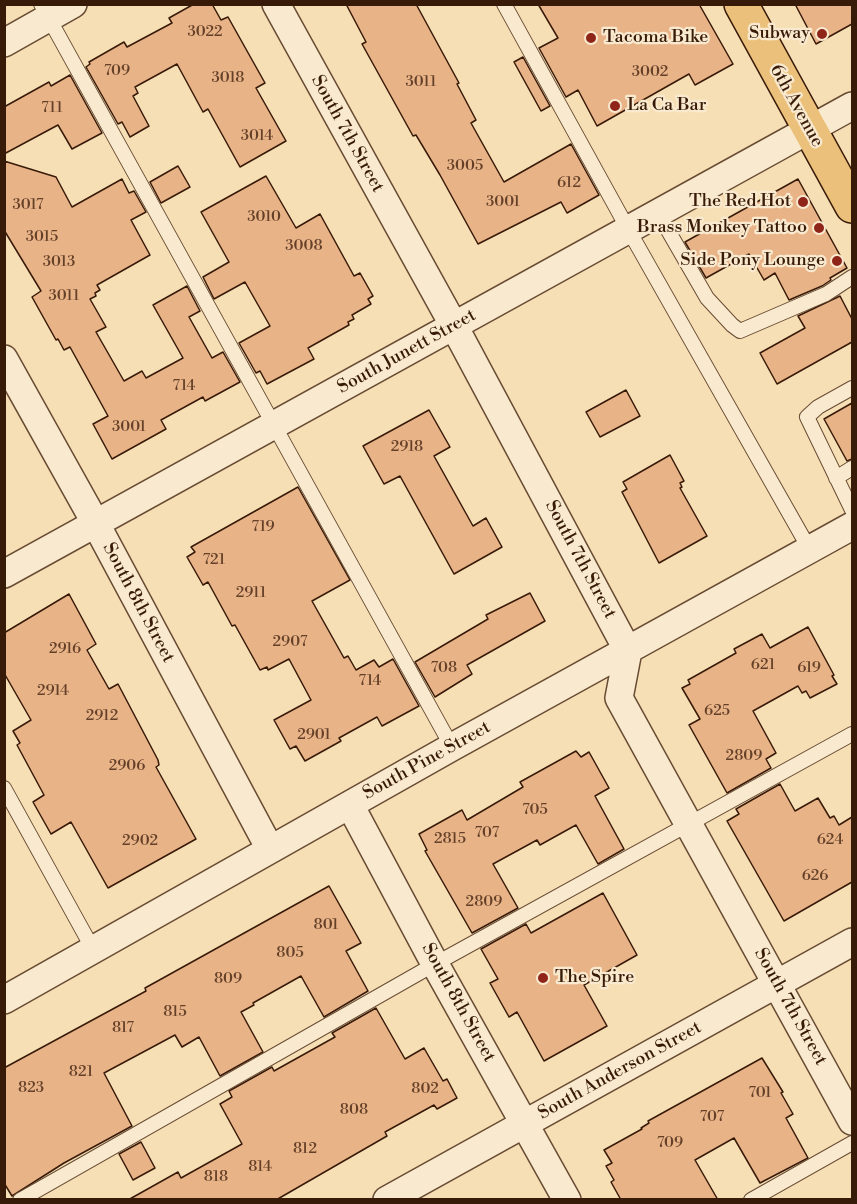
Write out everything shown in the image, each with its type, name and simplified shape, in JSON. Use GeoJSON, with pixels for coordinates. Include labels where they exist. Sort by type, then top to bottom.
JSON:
{"type":"FeatureCollection","features":[{"type":"Feature","properties":{"kind":"main road","name":"6th Avenue"},"geometry":{"type":"LineString","coordinates":[[741,4],[852,206]]}},
{"type":"Feature","properties":{"kind":"street"},"geometry":{"type":"LineString","coordinates":[[4,42],[44,11],[73,4]]}},
{"type":"Feature","properties":{"kind":"street","name":"South 7th Street"},"geometry":{"type":"LineString","coordinates":[[276,4],[454,326],[628,651],[619,698],[852,1121]]}},
{"type":"Feature","properties":{"kind":"street","name":"South Junett Street"},"geometry":{"type":"LineString","coordinates":[[4,574],[852,106]]}},
{"type":"Feature","properties":{"kind":"street","name":"South 8th Street"},"geometry":{"type":"LineString","coordinates":[[4,359],[96,524],[270,849]]}},
{"type":"Feature","properties":{"kind":"street","name":"South Pine Street"},"geometry":{"type":"LineString","coordinates":[[4,1000],[452,747],[852,526]]}},
{"type":"Feature","properties":{"kind":"street","name":"South 8th Street"},"geometry":{"type":"LineString","coordinates":[[350,805],[435,964],[567,1200]]}},
{"type":"Feature","properties":{"kind":"street","name":"South Anderson Street"},"geometry":{"type":"LineString","coordinates":[[387,1200],[852,942]]}},
{"type":"Feature","properties":{"kind":"lane"},"geometry":{"type":"LineString","coordinates":[[504,4],[628,229],[810,550]]}},
{"type":"Feature","properties":{"kind":"lane"},"geometry":{"type":"LineString","coordinates":[[44,11],[452,747]]}},
{"type":"Feature","properties":{"kind":"lane"},"geometry":{"type":"LineString","coordinates":[[658,213],[707,298],[740,331],[826,294],[852,277]]}},
{"type":"Feature","properties":{"kind":"lane"},"geometry":{"type":"LineString","coordinates":[[852,388],[818,407],[807,417],[852,510]]}},
{"type":"Feature","properties":{"kind":"lane"},"geometry":{"type":"LineString","coordinates":[[836,478],[852,468]]}},
{"type":"Feature","properties":{"kind":"lane"},"geometry":{"type":"LineString","coordinates":[[20,1200],[435,964],[852,734]]}},
{"type":"Feature","properties":{"kind":"lane"},"geometry":{"type":"LineString","coordinates":[[4,789],[94,951]]}},
{"type":"Feature","properties":{"kind":"lane"},"geometry":{"type":"LineString","coordinates":[[752,1200],[852,1143]]}},
{"type":"Feature","properties":{"kind":"building"},"geometry":{"type":"Polygon","coordinates":[[[194,4],[212,4],[221,20],[228,17],[265,83],[256,88],[286,141],[240,167],[208,109],[203,112],[177,64],[135,87],[138,93],[133,96],[149,126],[130,137],[122,122],[118,124],[86,67],[90,64],[89,62],[124,42],[127,47],[172,23],[169,18],[194,4]]]}},
{"type":"Feature","properties":{"kind":"building"},"geometry":{"type":"Polygon","coordinates":[[[346,4],[416,4],[459,83],[457,84],[476,120],[471,123],[504,182],[571,144],[599,195],[567,213],[561,202],[478,244],[416,135],[413,136],[362,44],[366,42],[346,4]]]}},
{"type":"Feature","properties":{"kind":"building"},"geometry":{"type":"Polygon","coordinates":[[[538,4],[699,4],[733,64],[695,85],[689,74],[597,126],[578,90],[566,97],[539,48],[558,38],[538,4]]]}},
{"type":"Feature","properties":{"kind":"building","name":"Subway"},"geometry":{"type":"Polygon","coordinates":[[[795,4],[852,4],[852,24],[816,44],[795,4]]]}},
{"type":"Feature","properties":{"kind":"building"},"geometry":{"type":"Polygon","coordinates":[[[523,57],[550,106],[541,111],[514,62],[523,57]]]}},
{"type":"Feature","properties":{"kind":"building"},"geometry":{"type":"Polygon","coordinates":[[[70,75],[102,133],[72,149],[58,125],[4,154],[4,107],[49,82],[51,86],[70,75]]]}},
{"type":"Feature","properties":{"kind":"building"},"geometry":{"type":"Polygon","coordinates":[[[4,161],[56,177],[72,207],[122,179],[129,193],[134,191],[146,212],[131,220],[150,255],[97,285],[100,290],[90,299],[106,327],[96,332],[124,381],[142,371],[146,378],[183,358],[153,305],[187,286],[200,311],[189,317],[212,358],[223,352],[240,382],[205,401],[203,397],[161,420],[166,429],[112,459],[93,424],[108,416],[70,347],[64,350],[58,339],[56,340],[32,297],[41,291],[4,230],[4,161]]]}},
{"type":"Feature","properties":{"kind":"building"},"geometry":{"type":"Polygon","coordinates":[[[178,166],[190,187],[161,203],[150,182],[178,166]]]}},
{"type":"Feature","properties":{"kind":"building"},"geometry":{"type":"Polygon","coordinates":[[[266,176],[296,228],[320,214],[354,276],[360,273],[373,296],[368,299],[371,304],[352,315],[354,319],[348,322],[349,325],[308,348],[314,359],[267,384],[260,371],[256,373],[239,343],[270,326],[245,282],[214,299],[203,277],[229,262],[201,212],[266,176]]]}},
{"type":"Feature","properties":{"kind":"building"},"geometry":{"type":"Polygon","coordinates":[[[798,179],[847,268],[830,278],[831,280],[822,286],[789,300],[775,273],[764,280],[749,254],[706,278],[685,242],[798,179]]]}},
{"type":"Feature","properties":{"kind":"building"},"geometry":{"type":"Polygon","coordinates":[[[840,296],[852,319],[852,342],[777,384],[760,353],[805,328],[798,316],[840,296]]]}},
{"type":"Feature","properties":{"kind":"building"},"geometry":{"type":"Polygon","coordinates":[[[626,390],[640,416],[600,437],[586,412],[626,390]]]}},
{"type":"Feature","properties":{"kind":"building"},"geometry":{"type":"Polygon","coordinates":[[[852,403],[852,459],[847,461],[824,419],[852,403]]]}},
{"type":"Feature","properties":{"kind":"building"},"geometry":{"type":"Polygon","coordinates":[[[429,410],[450,447],[434,456],[473,526],[486,518],[502,547],[454,574],[400,476],[384,484],[363,446],[429,410]]]}},
{"type":"Feature","properties":{"kind":"building"},"geometry":{"type":"Polygon","coordinates":[[[670,455],[684,481],[680,483],[682,487],[680,488],[707,536],[659,563],[622,492],[627,489],[623,482],[670,455]]]}},
{"type":"Feature","properties":{"kind":"building"},"geometry":{"type":"Polygon","coordinates":[[[298,487],[350,580],[312,601],[344,658],[348,656],[356,670],[374,660],[379,667],[393,659],[419,706],[382,726],[377,717],[339,738],[341,741],[305,761],[296,746],[290,749],[274,720],[311,700],[289,659],[268,670],[267,667],[260,670],[208,582],[203,585],[187,557],[195,552],[191,547],[298,487]]]}},
{"type":"Feature","properties":{"kind":"building"},"geometry":{"type":"Polygon","coordinates":[[[530,593],[545,621],[467,665],[472,674],[435,697],[415,662],[488,619],[486,615],[530,593]]]}},
{"type":"Feature","properties":{"kind":"building"},"geometry":{"type":"Polygon","coordinates":[[[69,594],[96,644],[87,650],[109,689],[118,684],[158,760],[159,765],[156,767],[196,839],[108,888],[71,822],[51,834],[33,802],[44,795],[17,745],[20,743],[13,731],[31,720],[4,673],[4,633],[69,594]]]}},
{"type":"Feature","properties":{"kind":"building"},"geometry":{"type":"Polygon","coordinates":[[[808,627],[837,684],[810,698],[806,691],[802,693],[798,686],[753,711],[776,753],[766,759],[771,768],[727,793],[689,725],[700,719],[682,688],[690,684],[688,680],[736,653],[734,649],[762,634],[770,648],[808,627]]]}},
{"type":"Feature","properties":{"kind":"building"},"geometry":{"type":"Polygon","coordinates":[[[576,751],[581,757],[589,752],[609,788],[595,796],[624,849],[598,864],[576,825],[540,845],[537,840],[493,864],[518,908],[472,933],[425,851],[427,850],[419,834],[462,810],[467,820],[523,787],[520,782],[576,751]]]}},
{"type":"Feature","properties":{"kind":"building"},"geometry":{"type":"Polygon","coordinates":[[[780,784],[795,811],[818,798],[830,818],[834,816],[839,825],[852,817],[852,882],[784,921],[727,821],[739,814],[736,809],[780,784]]]}},
{"type":"Feature","properties":{"kind":"building"},"geometry":{"type":"Polygon","coordinates":[[[329,886],[361,943],[346,951],[368,991],[324,1017],[301,976],[253,1003],[254,1005],[241,1012],[263,1052],[220,1076],[199,1037],[182,1047],[175,1035],[104,1073],[132,1126],[64,1163],[12,1196],[4,1183],[4,1068],[146,991],[145,988],[329,886]]]}},
{"type":"Feature","properties":{"kind":"building","name":"The Spire"},"geometry":{"type":"Polygon","coordinates":[[[603,893],[637,955],[584,985],[607,1026],[544,1061],[517,1012],[509,1017],[490,983],[498,979],[481,949],[526,924],[531,933],[603,893]]]}},
{"type":"Feature","properties":{"kind":"building"},"geometry":{"type":"Polygon","coordinates":[[[376,1008],[405,1059],[424,1048],[443,1081],[447,1079],[457,1098],[437,1109],[434,1105],[385,1132],[387,1136],[276,1200],[128,1200],[178,1172],[181,1178],[242,1144],[220,1104],[232,1097],[229,1091],[272,1067],[274,1071],[335,1037],[332,1033],[376,1008]]]}},
{"type":"Feature","properties":{"kind":"building"},"geometry":{"type":"Polygon","coordinates":[[[762,1058],[783,1092],[781,1093],[793,1114],[786,1118],[808,1158],[760,1183],[734,1138],[695,1160],[718,1200],[621,1200],[611,1182],[614,1180],[606,1166],[612,1163],[604,1150],[642,1129],[649,1123],[648,1121],[762,1058]]]}},
{"type":"Feature","properties":{"kind":"building"},"geometry":{"type":"Polygon","coordinates":[[[141,1142],[155,1168],[133,1180],[119,1154],[141,1142]]]}},
{"type":"Feature","properties":{"kind":"place","name":"Subway"},"geometry":{"type":"Point","coordinates":[822,34]}},
{"type":"Feature","properties":{"kind":"place","name":"Tacoma Bike"},"geometry":{"type":"Point","coordinates":[591,38]}},
{"type":"Feature","properties":{"kind":"place","name":"La Ca Bar"},"geometry":{"type":"Point","coordinates":[615,106]}},
{"type":"Feature","properties":{"kind":"place","name":"The Red Hot"},"geometry":{"type":"Point","coordinates":[803,202]}},
{"type":"Feature","properties":{"kind":"place","name":"Brass Monkey Tattoo"},"geometry":{"type":"Point","coordinates":[819,228]}},
{"type":"Feature","properties":{"kind":"place","name":"Side Pony Lounge"},"geometry":{"type":"Point","coordinates":[837,261]}},
{"type":"Feature","properties":{"kind":"place","name":"The Spire"},"geometry":{"type":"Point","coordinates":[543,978]}}]}
